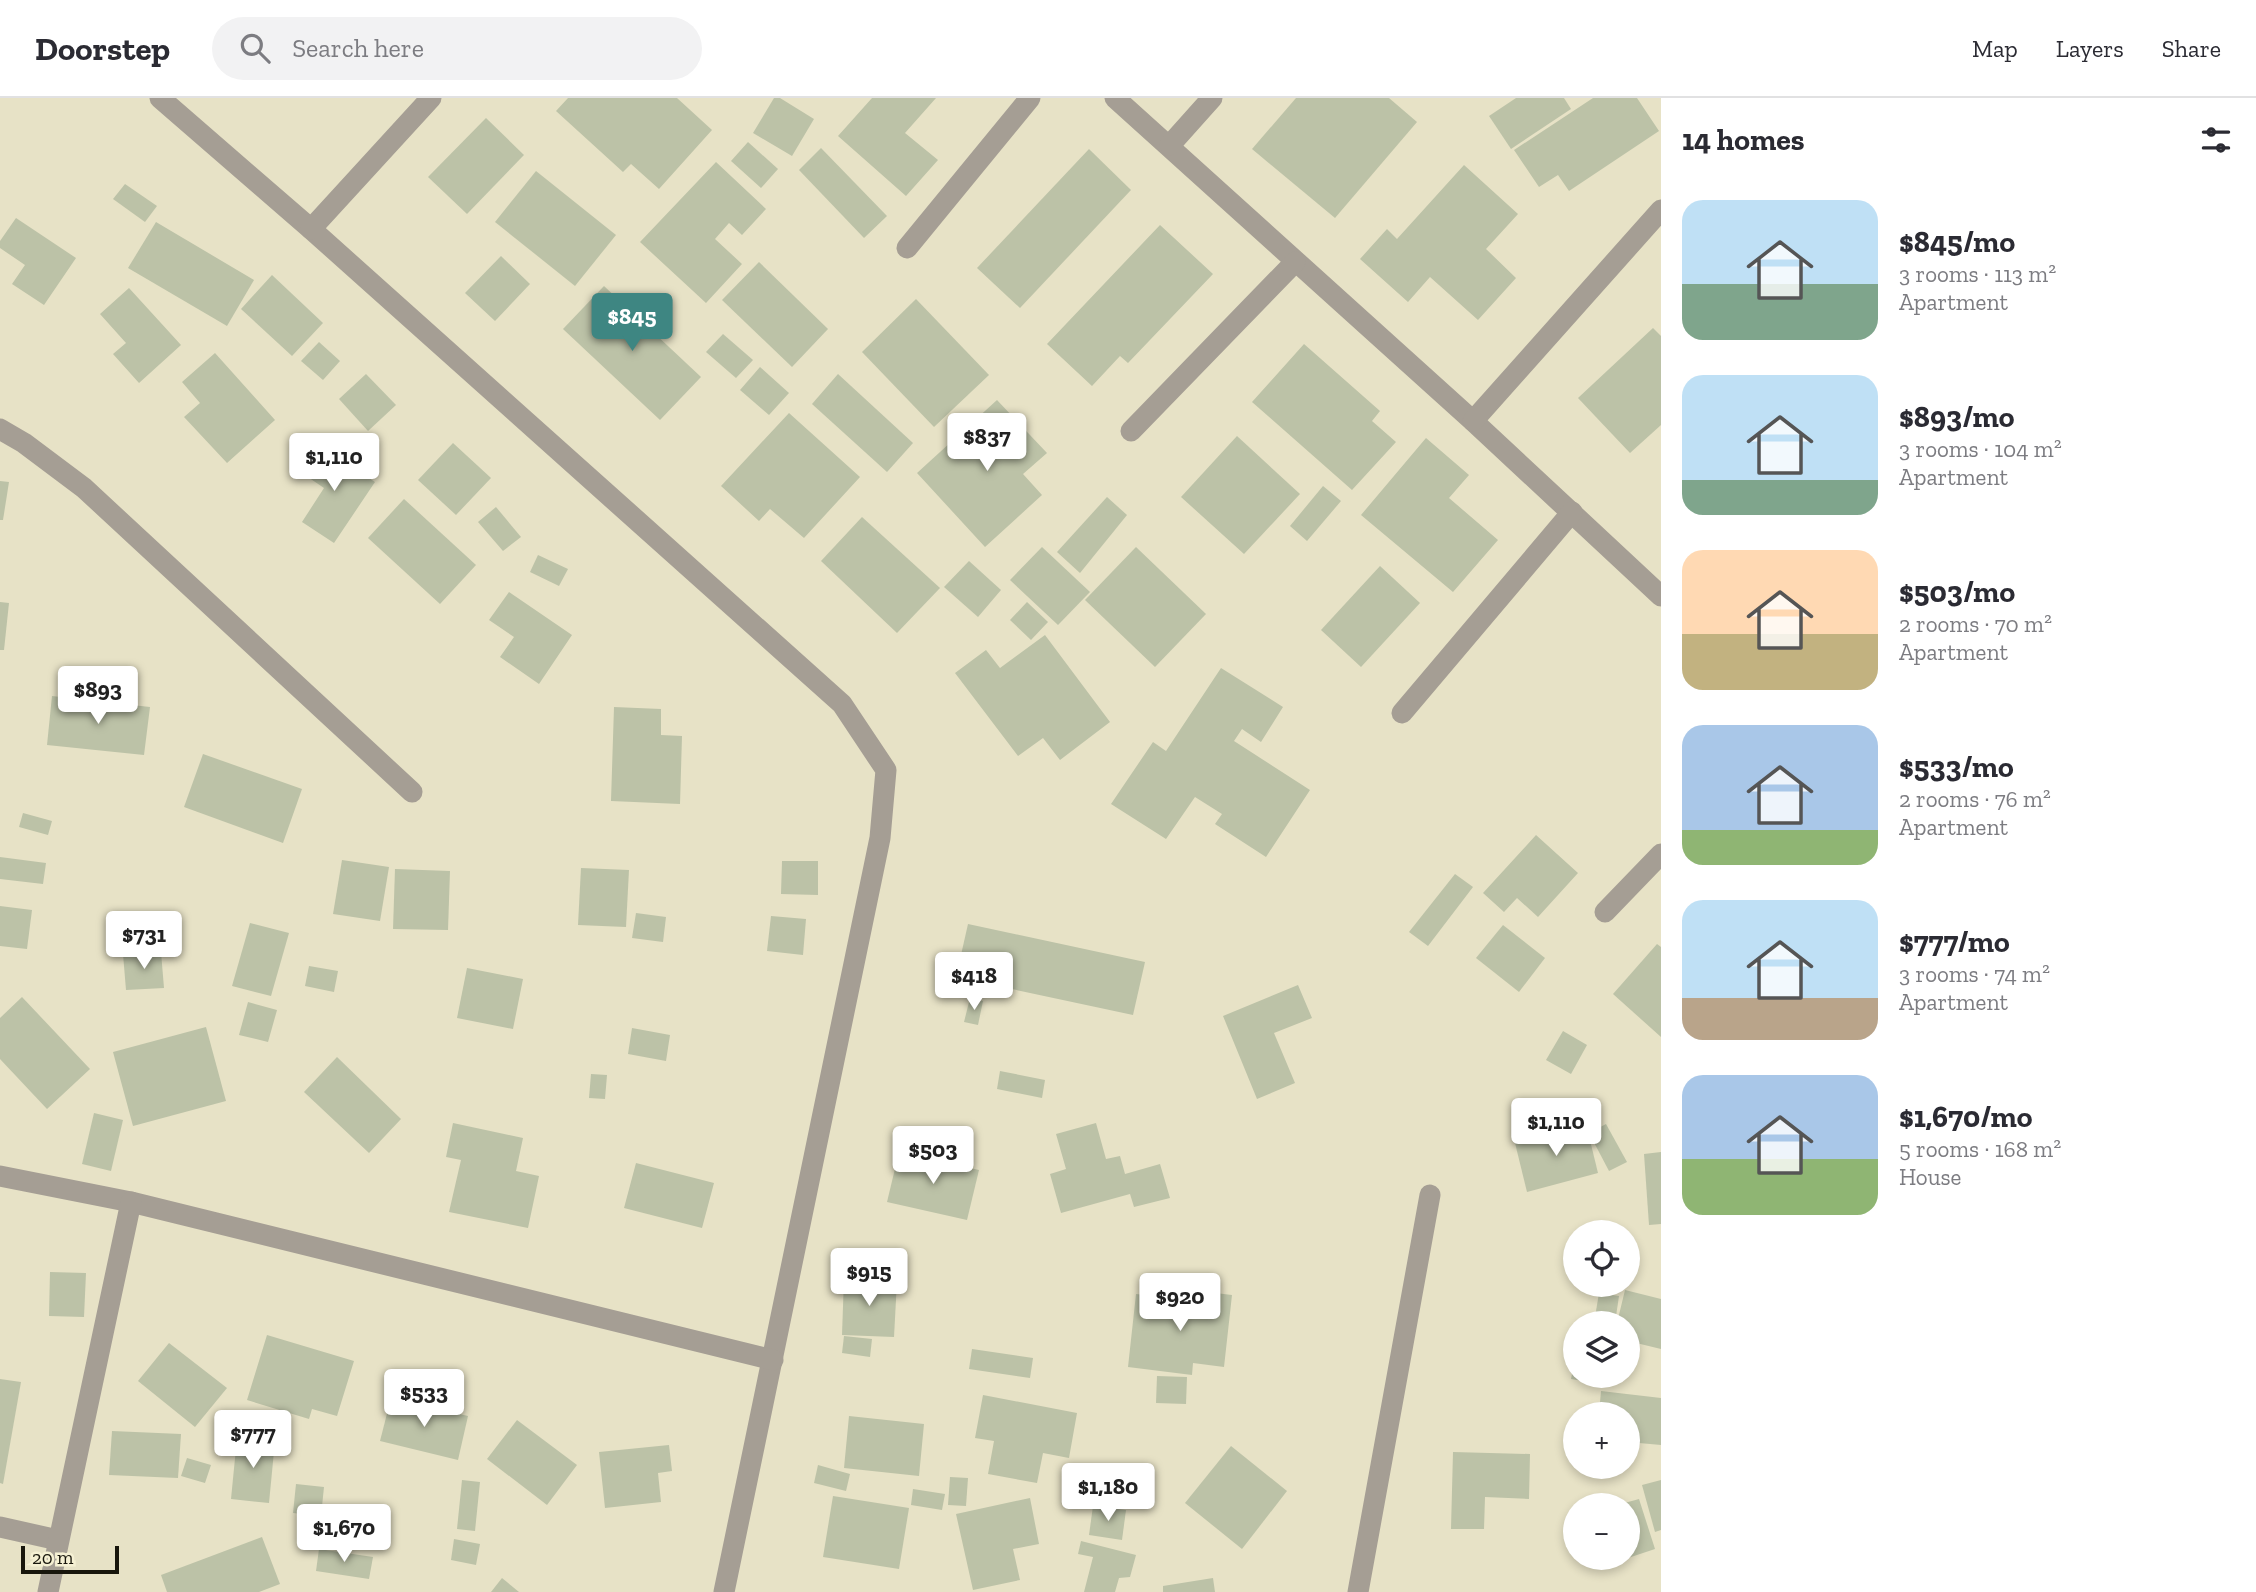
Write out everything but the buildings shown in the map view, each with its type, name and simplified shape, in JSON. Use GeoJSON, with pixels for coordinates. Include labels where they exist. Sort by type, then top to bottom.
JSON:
{"type":"FeatureCollection","features":[{"type":"Feature","properties":{"kind":"street"},"geometry":{"type":"LineString","coordinates":[[160,98],[311,229],[842,704],[886,771],[880,838],[724,1592]]}},
{"type":"Feature","properties":{"kind":"street"},"geometry":{"type":"LineString","coordinates":[[311,229],[431,98]]}},
{"type":"Feature","properties":{"kind":"street"},"geometry":{"type":"LineString","coordinates":[[907,248],[1030,98]]}},
{"type":"Feature","properties":{"kind":"street"},"geometry":{"type":"LineString","coordinates":[[1115,98],[1473,421],[1661,596]]}},
{"type":"Feature","properties":{"kind":"street"},"geometry":{"type":"LineString","coordinates":[[1170,145],[1212,98]]}},
{"type":"Feature","properties":{"kind":"street"},"geometry":{"type":"LineString","coordinates":[[1473,421],[1661,210]]}},
{"type":"Feature","properties":{"kind":"street"},"geometry":{"type":"LineString","coordinates":[[1131,431],[1295,262]]}},
{"type":"Feature","properties":{"kind":"street"},"geometry":{"type":"LineString","coordinates":[[0,429],[24,443],[84,488],[412,792]]}},
{"type":"Feature","properties":{"kind":"street"},"geometry":{"type":"LineString","coordinates":[[1402,713],[1572,512]]}},
{"type":"Feature","properties":{"kind":"street"},"geometry":{"type":"LineString","coordinates":[[1605,912],[1661,854]]}},
{"type":"Feature","properties":{"kind":"street"},"geometry":{"type":"LineString","coordinates":[[0,1176],[131,1202],[773,1360]]}},
{"type":"Feature","properties":{"kind":"street"},"geometry":{"type":"LineString","coordinates":[[1358,1592],[1430,1195]]}},
{"type":"Feature","properties":{"kind":"street"},"geometry":{"type":"LineString","coordinates":[[48,1592],[131,1202]]}},
{"type":"Feature","properties":{"kind":"street"},"geometry":{"type":"LineString","coordinates":[[0,1527],[58,1540]]}}]}
